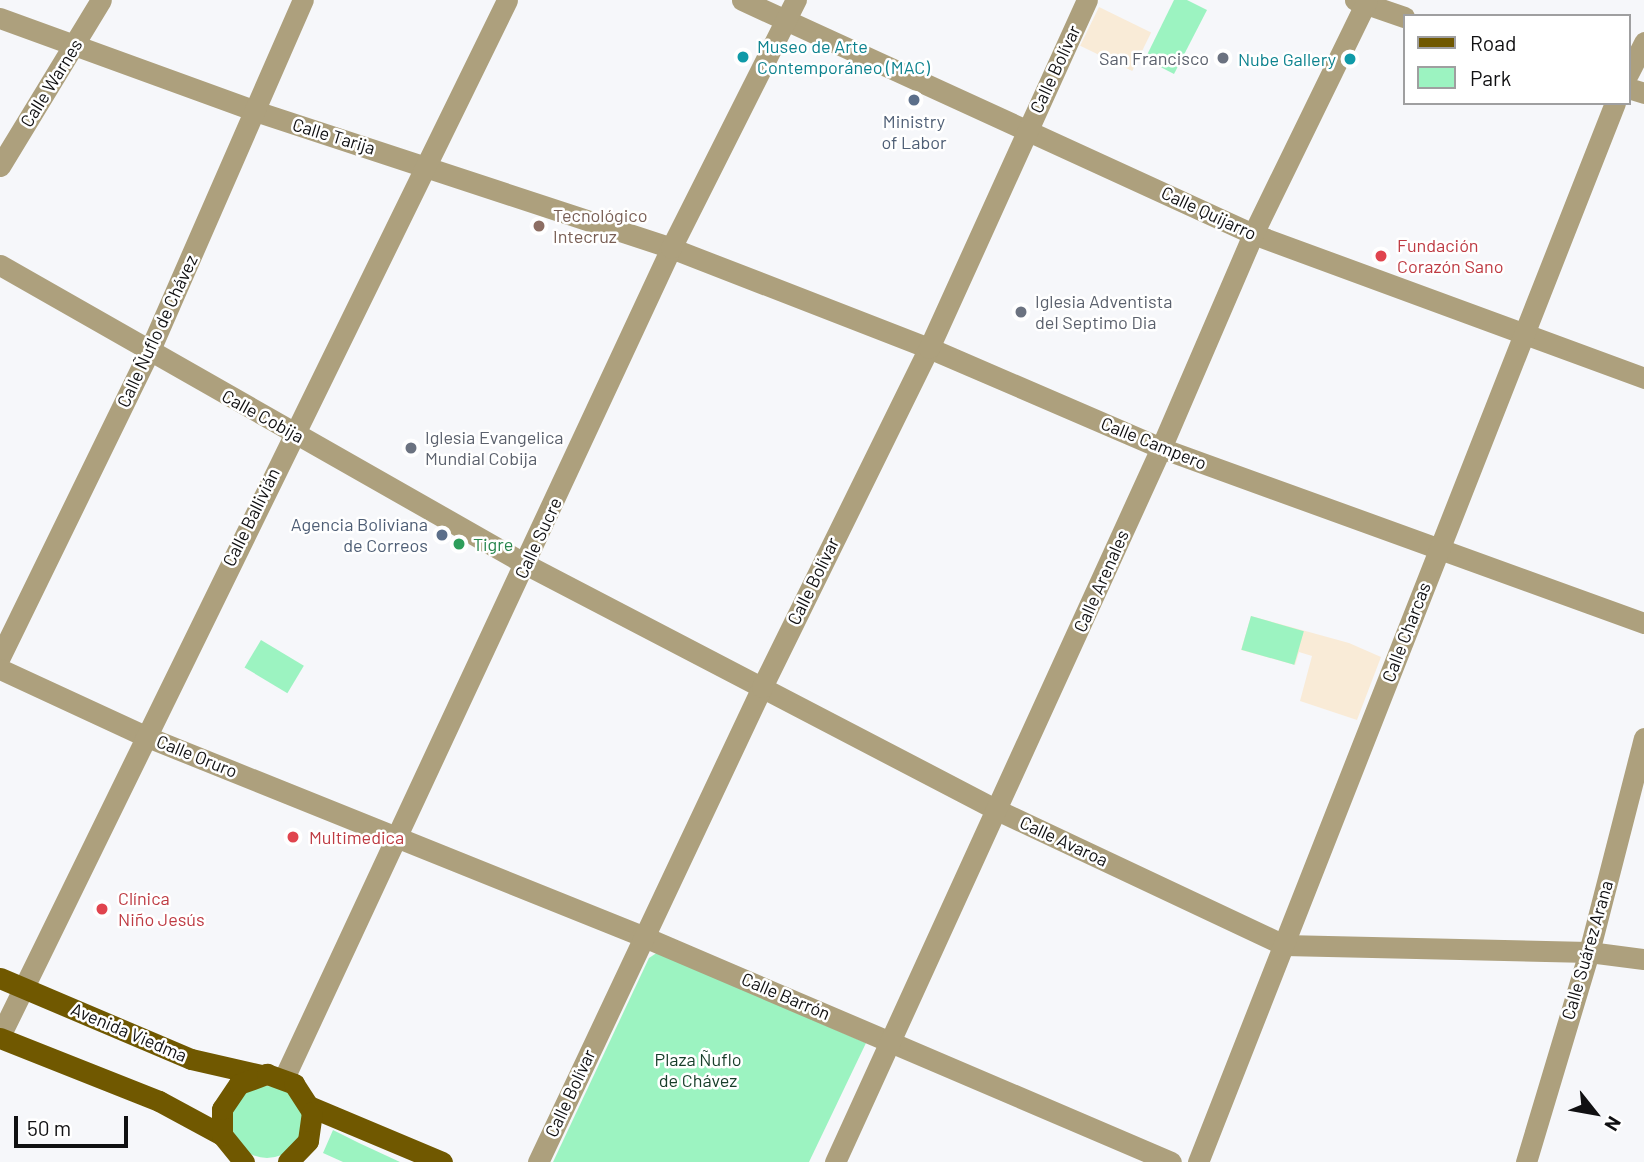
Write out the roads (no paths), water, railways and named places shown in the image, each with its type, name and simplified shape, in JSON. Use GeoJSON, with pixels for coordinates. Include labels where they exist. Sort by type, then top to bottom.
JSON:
{"type":"FeatureCollection","features":[{"type":"Feature","properties":{"kind":"main road","name":"Avenida Viedma"},"geometry":{"type":"LineString","coordinates":[[0,978],[191,1059],[284,1078]]}},
{"type":"Feature","properties":{"kind":"main road"},"geometry":{"type":"LineString","coordinates":[[0,1037],[159,1101],[244,1162]]}},
{"type":"Feature","properties":{"kind":"main road"},"geometry":{"type":"LineString","coordinates":[[224,1147],[220,1114],[226,1097],[244,1081],[261,1075]]}},
{"type":"Feature","properties":{"kind":"main road"},"geometry":{"type":"LineString","coordinates":[[284,1078],[303,1091],[311,1107],[308,1141],[289,1162]]}},
{"type":"Feature","properties":{"kind":"main road"},"geometry":{"type":"LineString","coordinates":[[311,1107],[442,1162]]}},
{"type":"Feature","properties":{"kind":"street","name":"Calle Warnes"},"geometry":{"type":"LineString","coordinates":[[0,166],[101,0]]}},
{"type":"Feature","properties":{"kind":"street","name":"Calle Ñuflo de Chávez"},"geometry":{"type":"LineString","coordinates":[[0,657],[149,352],[303,0]]}},
{"type":"Feature","properties":{"kind":"street","name":"Calle Ballivián"},"geometry":{"type":"LineString","coordinates":[[0,1037],[292,432],[507,0]]}},
{"type":"Feature","properties":{"kind":"street","name":"Calle Quijarro"},"geometry":{"type":"LineString","coordinates":[[742,0],[1027,128],[1253,234],[1522,336],[1644,378]]}},
{"type":"Feature","properties":{"kind":"street","name":"Calle Sucre"},"geometry":{"type":"LineString","coordinates":[[284,1078],[527,565],[671,248],[796,0]]}},
{"type":"Feature","properties":{"kind":"street","name":"Calle Bolívar"},"geometry":{"type":"LineString","coordinates":[[538,1162],[642,936],[929,348],[1087,0]]}},
{"type":"Feature","properties":{"kind":"street"},"geometry":{"type":"LineString","coordinates":[[1362,2],[1402,16]]}},
{"type":"Feature","properties":{"kind":"street","name":"Calle Arenales"},"geometry":{"type":"LineString","coordinates":[[835,1162],[1161,448],[1253,234],[1362,2]]}},
{"type":"Feature","properties":{"kind":"street","name":"Calle Tarija"},"geometry":{"type":"LineString","coordinates":[[0,18],[255,111],[425,164],[671,248]]}},
{"type":"Feature","properties":{"kind":"street"},"geometry":{"type":"LineString","coordinates":[[1630,70],[1644,42]]}},
{"type":"Feature","properties":{"kind":"street","name":"Calle Charcas"},"geometry":{"type":"LineString","coordinates":[[1198,1162],[1614,105]]}},
{"type":"Feature","properties":{"kind":"street","name":"Calle Campero"},"geometry":{"type":"LineString","coordinates":[[671,248],[929,348],[1161,448],[1644,623]]}},
{"type":"Feature","properties":{"kind":"street","name":"Calle Cobija"},"geometry":{"type":"LineString","coordinates":[[0,265],[527,565]]}},
{"type":"Feature","properties":{"kind":"street","name":"Calle Avaroa"},"geometry":{"type":"LineString","coordinates":[[527,565],[997,810],[1284,946],[1589,952],[1644,959]]}},
{"type":"Feature","properties":{"kind":"street","name":"Calle Oruro"},"geometry":{"type":"LineString","coordinates":[[0,669],[145,736],[398,835]]}},
{"type":"Feature","properties":{"kind":"street","name":"Calle Suárez Arana"},"geometry":{"type":"LineString","coordinates":[[1526,1162],[1589,952],[1644,738]]}},
{"type":"Feature","properties":{"kind":"street","name":"Calle Barrón"},"geometry":{"type":"LineString","coordinates":[[398,835],[892,1040],[1171,1162]]}},
{"type":"Feature","properties":{"kind":"place","name":"Museo de Arte Contemporáneo (MAC)"},"geometry":{"type":"Point","coordinates":[743,57]}},
{"type":"Feature","properties":{"kind":"place","name":"San Francisco"},"geometry":{"type":"Point","coordinates":[1223,58]}},
{"type":"Feature","properties":{"kind":"place","name":"Nube Gallery"},"geometry":{"type":"Point","coordinates":[1350,59]}},
{"type":"Feature","properties":{"kind":"place","name":"Ministry of Labor"},"geometry":{"type":"Point","coordinates":[914,100]}},
{"type":"Feature","properties":{"kind":"place","name":"Tecnológico Intecruz"},"geometry":{"type":"Point","coordinates":[539,226]}},
{"type":"Feature","properties":{"kind":"place","name":"Fundación Corazón Sano"},"geometry":{"type":"Point","coordinates":[1381,256]}},
{"type":"Feature","properties":{"kind":"place","name":"Iglesia Adventista del Septimo Dia"},"geometry":{"type":"Point","coordinates":[1021,312]}},
{"type":"Feature","properties":{"kind":"place","name":"Iglesia Evangelica Mundial Cobija"},"geometry":{"type":"Point","coordinates":[411,448]}},
{"type":"Feature","properties":{"kind":"place","name":"Agencia Boliviana de Correos"},"geometry":{"type":"Point","coordinates":[442,535]}},
{"type":"Feature","properties":{"kind":"place","name":"Tigre"},"geometry":{"type":"Point","coordinates":[459,544]}},
{"type":"Feature","properties":{"kind":"place","name":"Multimedica"},"geometry":{"type":"Point","coordinates":[293,837]}},
{"type":"Feature","properties":{"kind":"place","name":"Clínica Niño Jesús"},"geometry":{"type":"Point","coordinates":[102,909]}},
{"type":"Feature","properties":{"kind":"park label","name":"Plaza Ñuflo de Chávez"},"geometry":{"type":"Point","coordinates":[698,1070]}}]}
